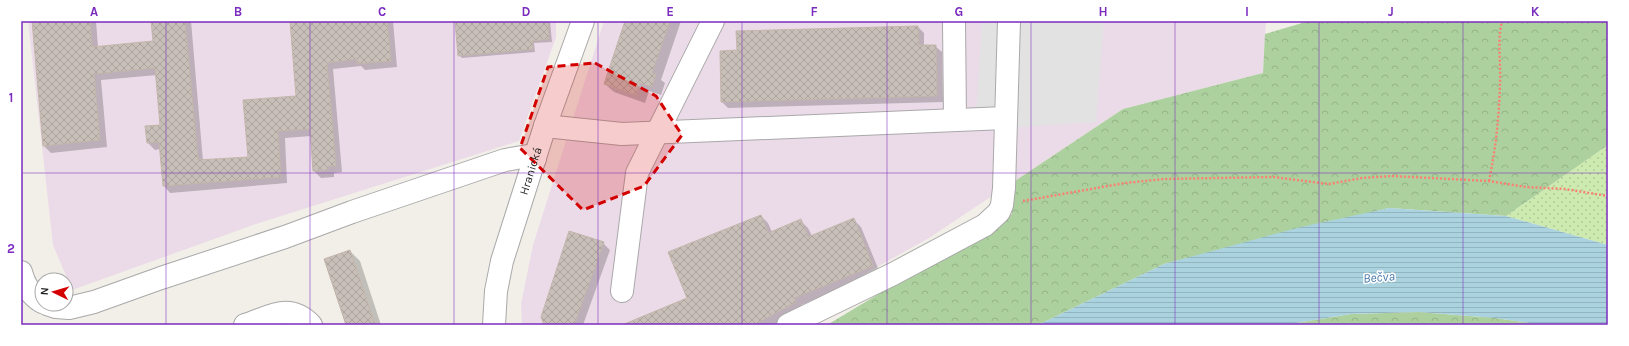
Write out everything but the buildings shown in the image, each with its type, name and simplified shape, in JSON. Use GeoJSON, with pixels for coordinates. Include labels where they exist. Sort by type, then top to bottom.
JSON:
{"type":"FeatureCollection","features":[{"type":"Feature","properties":{"kind":"street","name":"Hranická"},"geometry":{"type":"LineString","coordinates":[[494,325],[498,277],[534,159],[582,21]]}},
{"type":"Feature","properties":{"kind":"street"},"geometry":{"type":"LineString","coordinates":[[622,291],[637,173],[713,21]]}},
{"type":"Feature","properties":{"kind":"street"},"geometry":{"type":"LineString","coordinates":[[954,21],[955,120]]}},
{"type":"Feature","properties":{"kind":"street"},"geometry":{"type":"LineString","coordinates":[[788,325],[893,274],[986,224],[996,215],[1002,205],[1004,188],[1009,21]]}},
{"type":"Feature","properties":{"kind":"street"},"geometry":{"type":"LineString","coordinates":[[545,126],[622,134],[1005,118]]}},
{"type":"Feature","properties":{"kind":"street"},"geometry":{"type":"LineString","coordinates":[[74,307],[94,302],[285,237],[352,212],[505,160],[528,156],[534,159]]}},
{"type":"Feature","properties":{"kind":"street"},"geometry":{"type":"LineString","coordinates":[[21,272],[27,287],[34,297]]}},
{"type":"Feature","properties":{"kind":"street"},"geometry":{"type":"LineString","coordinates":[[245,325],[284,312],[296,313],[311,325]]}},
{"type":"Feature","properties":{"kind":"path"},"geometry":{"type":"LineString","coordinates":[[1489,181],[1496,144],[1498,122],[1500,38],[1502,21]]}},
{"type":"Feature","properties":{"kind":"path"},"geometry":{"type":"LineString","coordinates":[[1002,205],[1125,183],[1164,179],[1274,177],[1329,184],[1362,178],[1392,176],[1489,181],[1526,187],[1565,189],[1608,196]]}},
{"type":"Feature","properties":{"kind":"highlighted area"},"geometry":{"type":"Polygon","coordinates":[[[595,63],[656,96],[682,135],[644,186],[583,210],[520,148],[548,67],[595,63]]]}},
{"type":"Feature","properties":{"kind":"shaded area"},"geometry":{"type":"Polygon","coordinates":[[[28,21],[556,21],[556,37],[519,141],[256,224],[74,289],[74,272],[64,272],[53,245],[28,21]]]}},
{"type":"Feature","properties":{"kind":"shaded area"},"geometry":{"type":"Polygon","coordinates":[[[604,21],[1266,21],[1263,73],[1123,109],[929,238],[773,325],[522,325],[521,304],[533,245],[604,21]]]}},
{"type":"Feature","properties":{"kind":"shaded area"},"geometry":{"type":"Polygon","coordinates":[[[982,21],[1104,21],[1096,122],[975,130],[982,21]]]}},
{"type":"Feature","properties":{"kind":"green space"},"geometry":{"type":"Polygon","coordinates":[[[1309,21],[1608,21],[1608,145],[1506,216],[1389,208],[1164,264],[1038,325],[827,325],[1012,214],[1015,181],[1123,109],[1263,73],[1265,34],[1309,21]]]}},
{"type":"Feature","properties":{"kind":"green space"},"geometry":{"type":"Polygon","coordinates":[[[1608,145],[1608,245],[1506,216],[1608,145]]]}},
{"type":"Feature","properties":{"kind":"green space"},"geometry":{"type":"Polygon","coordinates":[[[1419,312],[1495,318],[1542,325],[1284,325],[1351,314],[1419,312]]]}},
{"type":"Feature","properties":{"kind":"water","name":"Bečva"},"geometry":{"type":"Polygon","coordinates":[[[1389,208],[1506,216],[1608,245],[1608,325],[1542,325],[1495,318],[1419,312],[1351,314],[1284,325],[1038,325],[1164,264],[1301,227],[1389,208]]]}}]}
